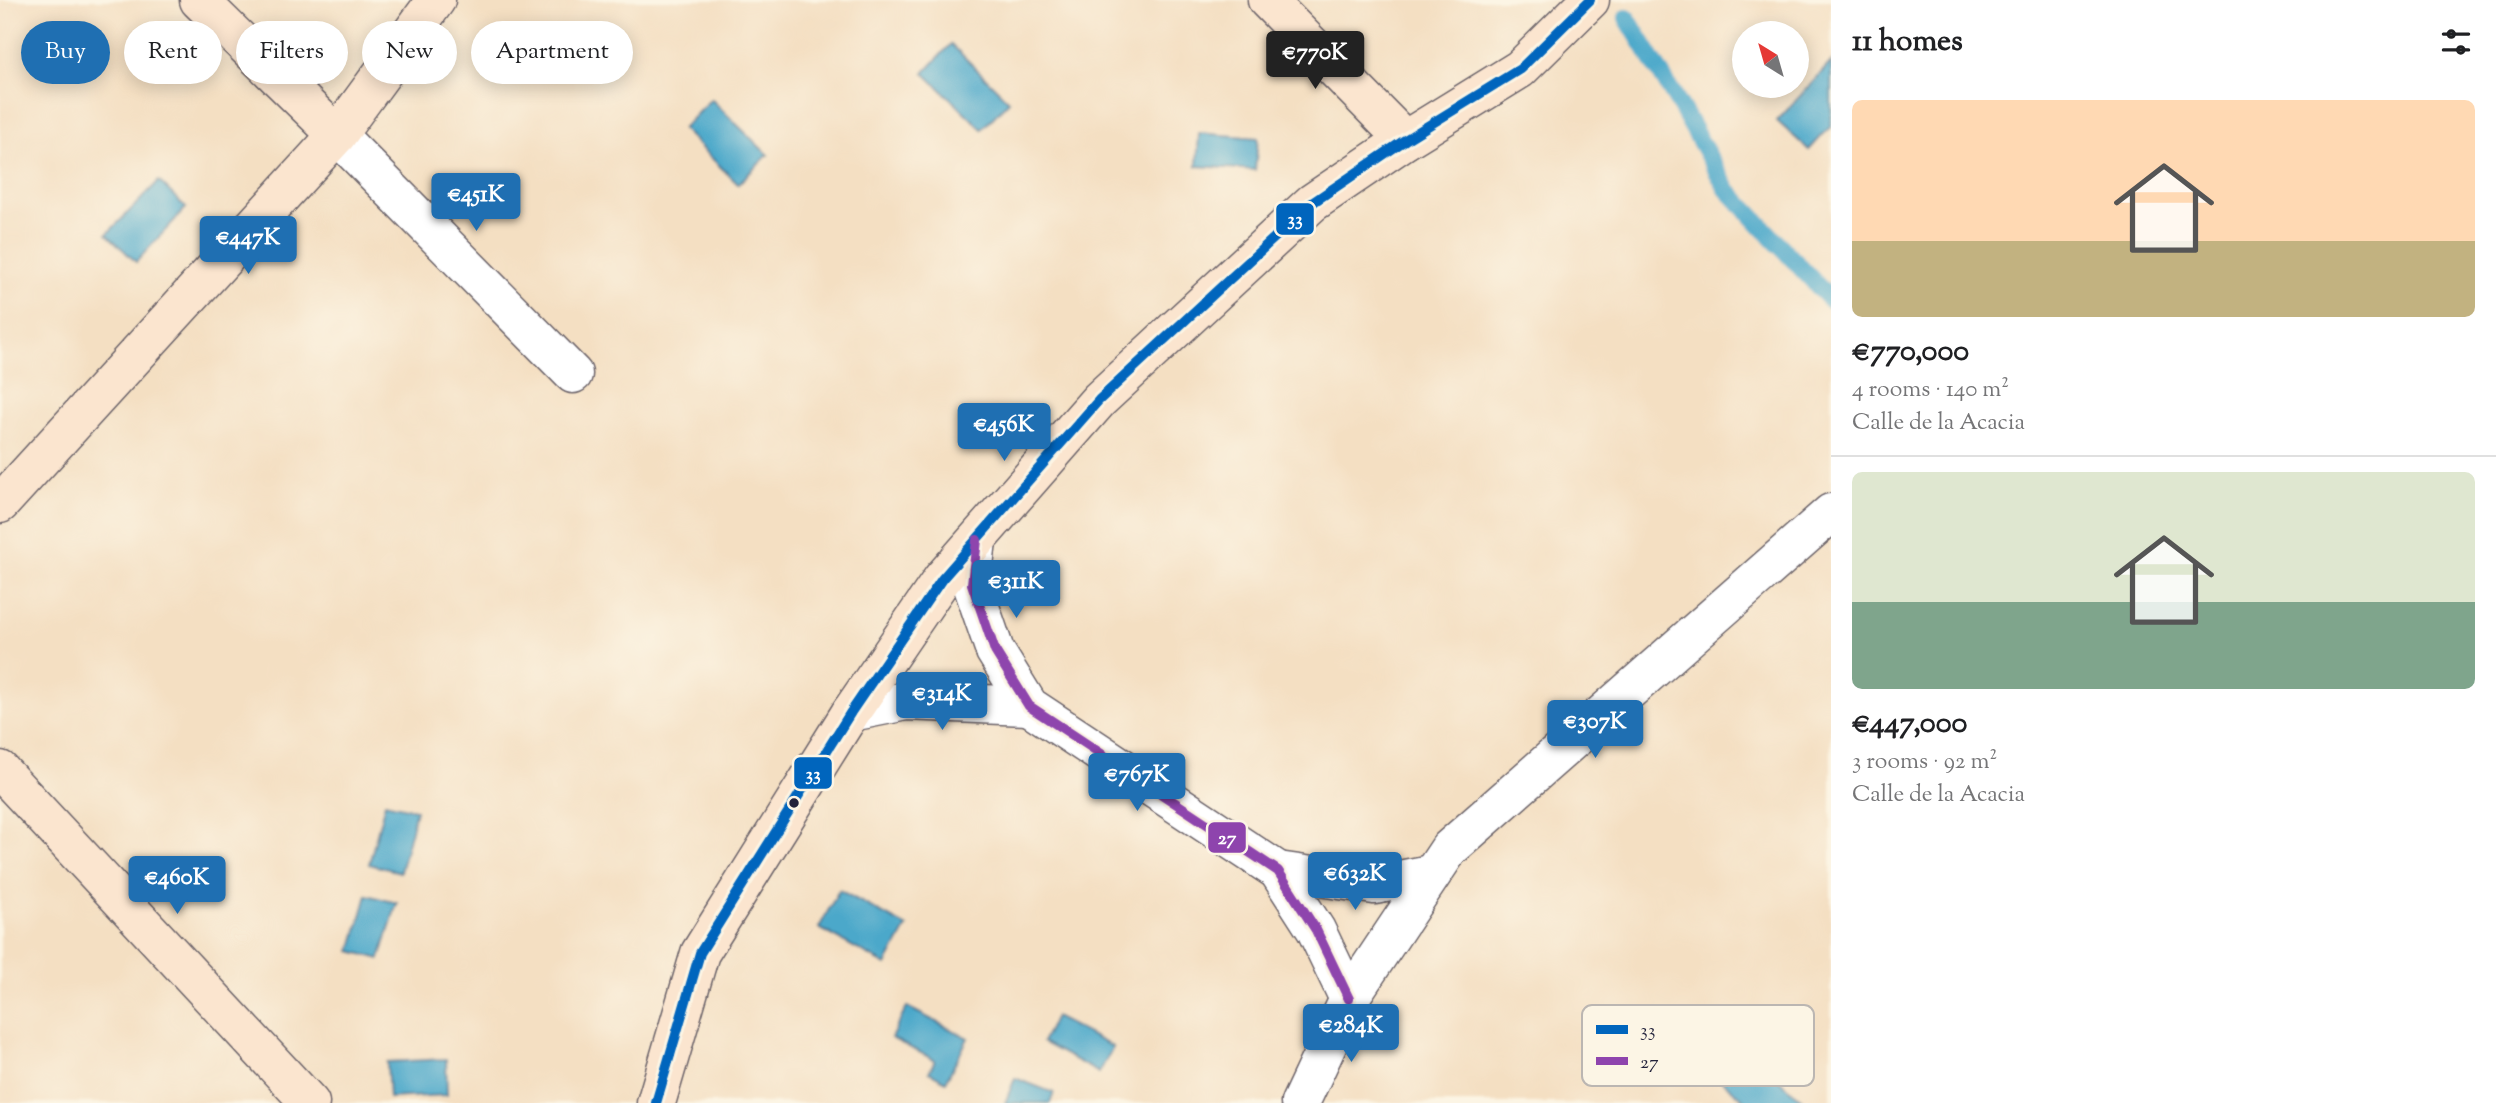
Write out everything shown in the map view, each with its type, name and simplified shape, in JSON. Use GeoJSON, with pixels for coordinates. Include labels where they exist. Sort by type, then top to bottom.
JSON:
{"type":"FeatureCollection","features":[{"type":"Feature","properties":{"kind":"street"},"geometry":{"type":"LineString","coordinates":[[200,0],[573,374]]}},
{"type":"Feature","properties":{"kind":"street"},"geometry":{"type":"LineString","coordinates":[[0,504],[337,135],[436,0]]}},
{"type":"Feature","properties":{"kind":"street"},"geometry":{"type":"LineString","coordinates":[[1267,0],[1405,140]]}},
{"type":"Feature","properties":{"kind":"street"},"geometry":{"type":"LineString","coordinates":[[656,1103],[700,953],[851,712],[942,579],[1099,400],[1312,203],[1405,140],[1520,69],[1590,0]]}},
{"type":"Feature","properties":{"kind":"street"},"geometry":{"type":"LineString","coordinates":[[1300,1103],[1349,999],[1449,849],[1831,513]]}},
{"type":"Feature","properties":{"kind":"street"},"geometry":{"type":"LineString","coordinates":[[976,540],[972,584],[995,651],[1028,706],[1278,871],[1316,930],[1349,999]]}},
{"type":"Feature","properties":{"kind":"street"},"geometry":{"type":"LineString","coordinates":[[851,712],[906,701],[1028,706]]}},
{"type":"Feature","properties":{"kind":"street"},"geometry":{"type":"LineString","coordinates":[[0,770],[310,1103]]}},
{"type":"Feature","properties":{"kind":"street"},"geometry":{"type":"LineString","coordinates":[[1278,871],[1374,885],[1431,874]]}},
{"type":"Feature","properties":{"kind":"water"},"geometry":{"type":"Polygon","coordinates":[[[951,44],[1009,101],[982,129],[924,73],[951,44]]]}},
{"type":"Feature","properties":{"kind":"water"},"geometry":{"type":"Polygon","coordinates":[[[1831,62],[1831,126],[1809,150],[1777,121],[1798,98],[1810,98],[1810,85],[1831,62]]]}},
{"type":"Feature","properties":{"kind":"water"},"geometry":{"type":"Polygon","coordinates":[[[711,99],[768,155],[738,184],[682,129],[711,99]]]}},
{"type":"Feature","properties":{"kind":"water"},"geometry":{"type":"Polygon","coordinates":[[[1199,133],[1258,138],[1255,170],[1197,166],[1199,133]]]}},
{"type":"Feature","properties":{"kind":"water"},"geometry":{"type":"Polygon","coordinates":[[[159,181],[186,208],[136,262],[107,234],[159,181]]]}},
{"type":"Feature","properties":{"kind":"water"},"geometry":{"type":"Polygon","coordinates":[[[385,803],[416,810],[400,872],[369,864],[385,803]]]}},
{"type":"Feature","properties":{"kind":"water"},"geometry":{"type":"Polygon","coordinates":[[[839,890],[907,927],[886,965],[819,928],[839,890]]]}},
{"type":"Feature","properties":{"kind":"water"},"geometry":{"type":"Polygon","coordinates":[[[367,895],[397,903],[380,959],[351,951],[367,895]]]}},
{"type":"Feature","properties":{"kind":"water"},"geometry":{"type":"Polygon","coordinates":[[[907,1007],[968,1038],[946,1081],[929,1072],[935,1060],[891,1038],[907,1007]]]}},
{"type":"Feature","properties":{"kind":"water"},"geometry":{"type":"Polygon","coordinates":[[[1055,1017],[1113,1047],[1099,1073],[1042,1042],[1055,1017]]]}},
{"type":"Feature","properties":{"kind":"water"},"geometry":{"type":"Polygon","coordinates":[[[446,1059],[447,1095],[389,1098],[387,1062],[446,1059]]]}},
{"type":"Feature","properties":{"kind":"water"},"geometry":{"type":"Polygon","coordinates":[[[1015,1078],[1054,1093],[1050,1103],[1005,1103],[1015,1078]]]}},
{"type":"Feature","properties":{"kind":"water"},"geometry":{"type":"Polygon","coordinates":[[[1728,1086],[1786,1086],[1802,1099],[1798,1103],[1748,1103],[1728,1086]]]}},
{"type":"Feature","properties":{"kind":"waterway"},"geometry":{"type":"LineString","coordinates":[[1627,18],[1727,189],[1831,300]]}},
{"type":"Feature","properties":{"kind":"transit line","name":"33"},"geometry":{"type":"LineString","coordinates":[[656,1103],[700,953],[851,712],[942,579],[1099,400],[1312,203],[1405,140],[1520,69],[1590,0]]}},
{"type":"Feature","properties":{"kind":"transit line","name":"27"},"geometry":{"type":"LineString","coordinates":[[977,540],[972,584],[995,651],[1029,706],[1278,871],[1316,930],[1349,999]]}}]}
